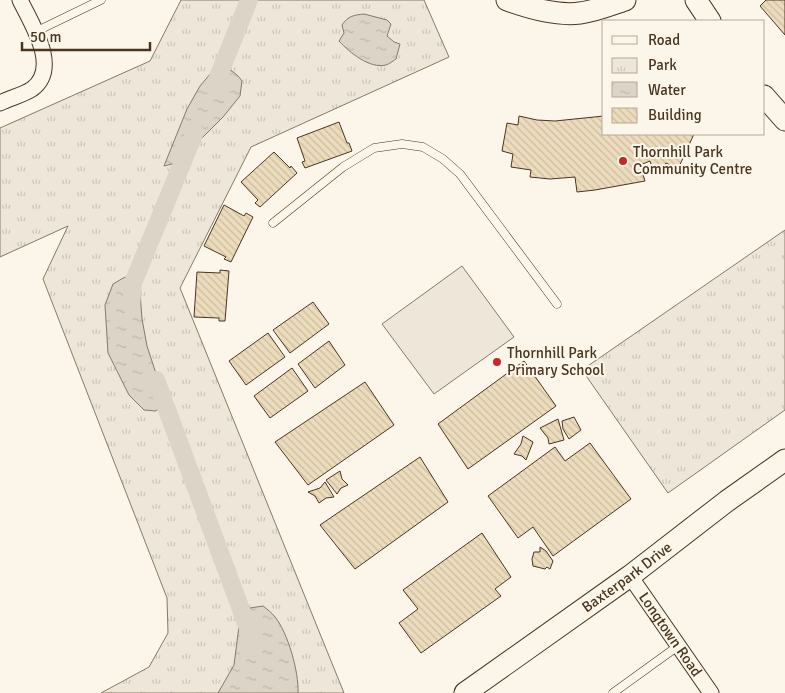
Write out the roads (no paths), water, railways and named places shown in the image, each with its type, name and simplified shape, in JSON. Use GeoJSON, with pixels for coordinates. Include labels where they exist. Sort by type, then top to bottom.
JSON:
{"type":"FeatureCollection","features":[{"type":"Feature","properties":{"kind":"street"},"geometry":{"type":"LineString","coordinates":[[0,103],[32,88],[45,70],[45,59],[20,0]]}},
{"type":"Feature","properties":{"kind":"street"},"geometry":{"type":"LineString","coordinates":[[696,0],[709,20]]}},
{"type":"Feature","properties":{"kind":"street"},"geometry":{"type":"LineString","coordinates":[[714,0],[719,20]]}},
{"type":"Feature","properties":{"kind":"street"},"geometry":{"type":"LineString","coordinates":[[516,3],[552,12],[579,13],[609,7],[623,1]]}},
{"type":"Feature","properties":{"kind":"street"},"geometry":{"type":"LineString","coordinates":[[765,97],[785,120]]}},
{"type":"Feature","properties":{"kind":"street","name":"Baxterpark Drive"},"geometry":{"type":"LineString","coordinates":[[466,693],[630,576],[727,501],[785,460]]}},
{"type":"Feature","properties":{"kind":"street","name":"Longtown Road"},"geometry":{"type":"LineString","coordinates":[[630,576],[711,693]]}},
{"type":"Feature","properties":{"kind":"lane"},"geometry":{"type":"LineString","coordinates":[[35,32],[102,0]]}},
{"type":"Feature","properties":{"kind":"lane"},"geometry":{"type":"LineString","coordinates":[[273,223],[343,166],[374,148],[402,144],[423,147],[443,159],[460,174],[557,304]]}},
{"type":"Feature","properties":{"kind":"lane"},"geometry":{"type":"LineString","coordinates":[[612,693],[678,646]]}},
{"type":"Feature","properties":{"kind":"water"},"geometry":{"type":"Polygon","coordinates":[[[364,14],[387,20],[391,24],[387,36],[400,44],[396,59],[387,65],[373,65],[361,59],[339,41],[344,33],[342,25],[344,22],[352,16],[364,14]]]}},
{"type":"Feature","properties":{"kind":"water"},"geometry":{"type":"Polygon","coordinates":[[[216,67],[227,69],[240,78],[242,81],[240,96],[223,117],[187,153],[172,164],[164,166],[187,109],[200,86],[216,67]]]}},
{"type":"Feature","properties":{"kind":"water"},"geometry":{"type":"Polygon","coordinates":[[[125,277],[140,292],[147,346],[165,401],[156,411],[144,410],[129,395],[108,353],[105,305],[113,284],[125,277]]]}},
{"type":"Feature","properties":{"kind":"water"},"geometry":{"type":"Polygon","coordinates":[[[263,606],[275,617],[284,633],[292,653],[297,675],[298,693],[218,693],[234,665],[239,626],[250,608],[263,606]]]}},
{"type":"Feature","properties":{"kind":"waterway"},"geometry":{"type":"LineString","coordinates":[[214,87],[249,0]]}},
{"type":"Feature","properties":{"kind":"waterway"},"geometry":{"type":"LineString","coordinates":[[131,306],[133,283],[195,132]]}},
{"type":"Feature","properties":{"kind":"waterway"},"geometry":{"type":"LineString","coordinates":[[156,380],[252,639]]}},
{"type":"Feature","properties":{"kind":"place","name":"Thornhill Park Community Centre"},"geometry":{"type":"Point","coordinates":[623,161]}},
{"type":"Feature","properties":{"kind":"place","name":"Thornhill Park Primary School"},"geometry":{"type":"Point","coordinates":[497,362]}}]}
